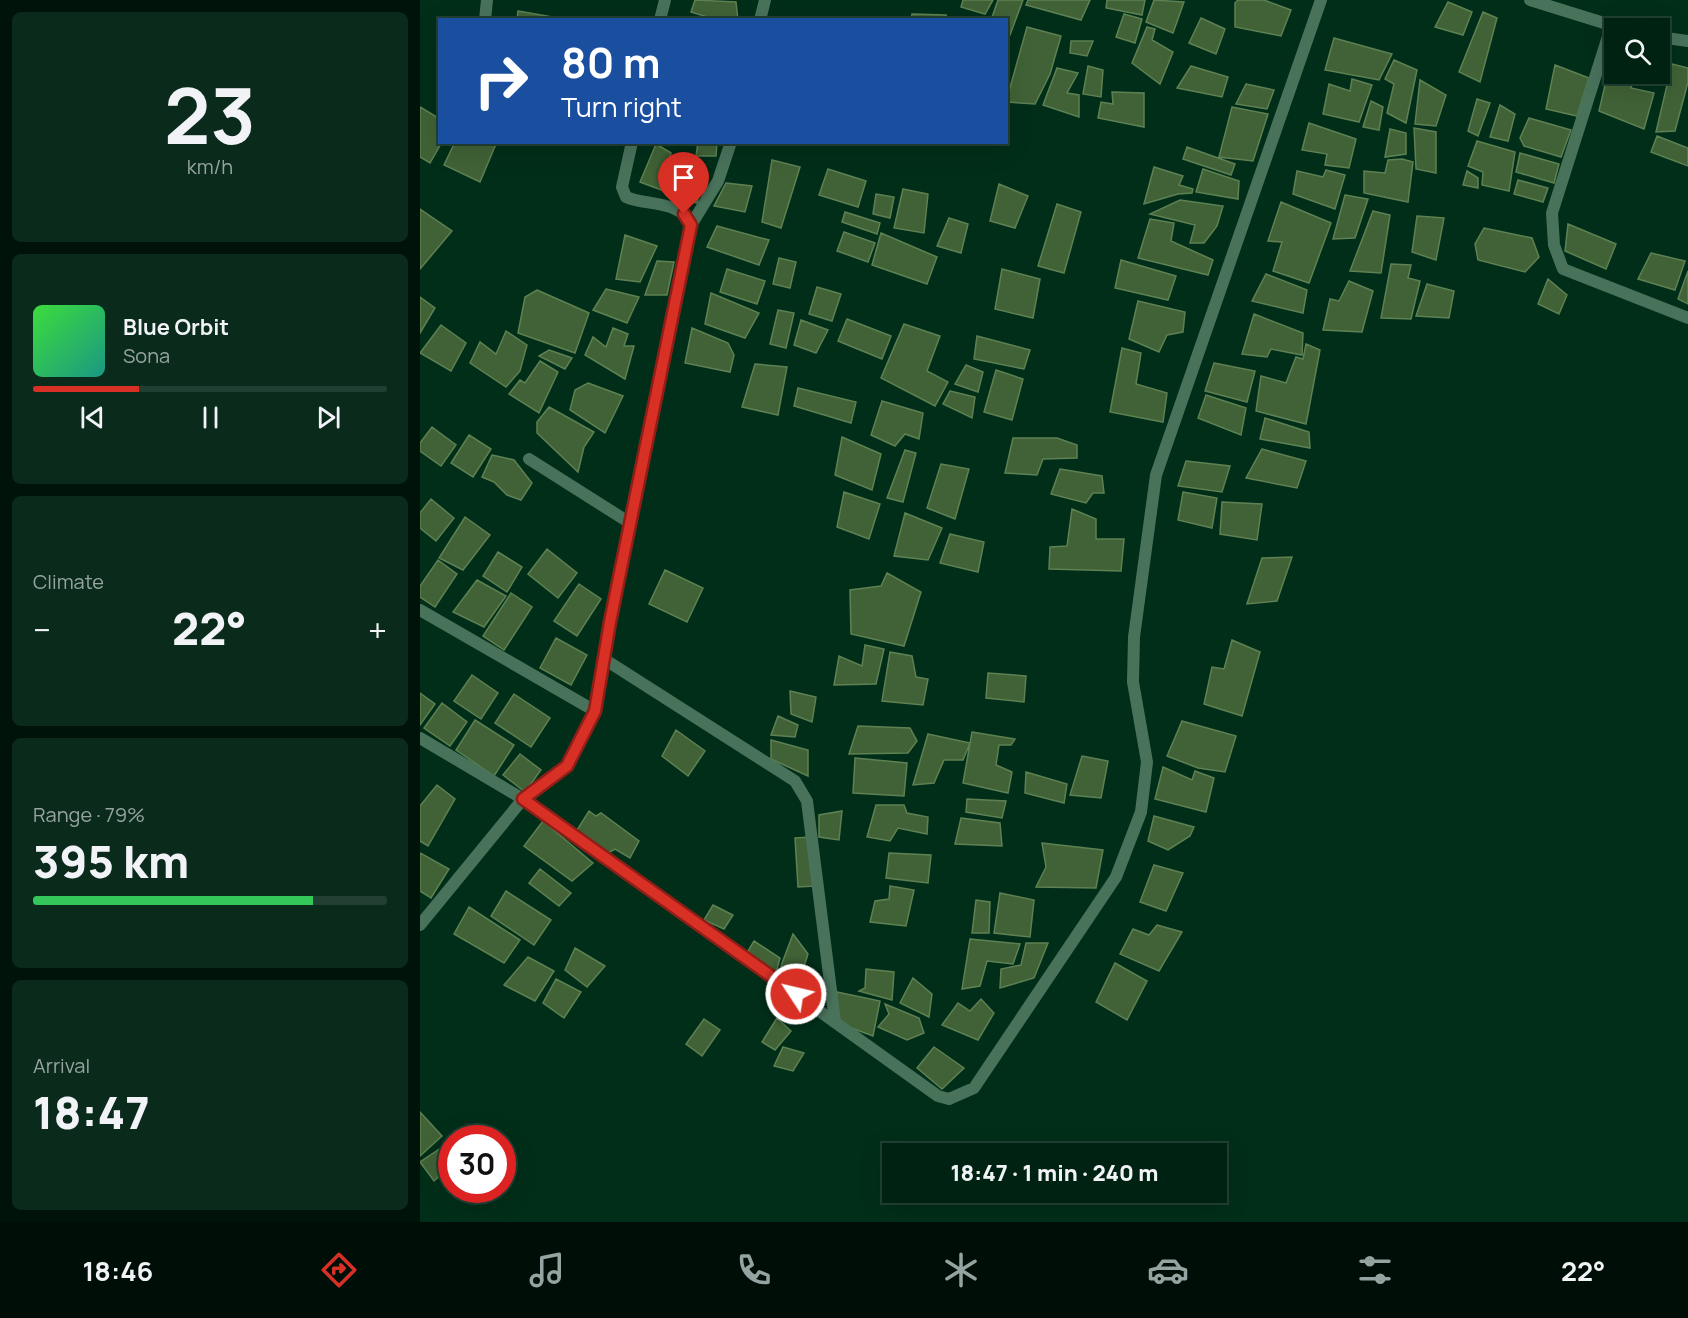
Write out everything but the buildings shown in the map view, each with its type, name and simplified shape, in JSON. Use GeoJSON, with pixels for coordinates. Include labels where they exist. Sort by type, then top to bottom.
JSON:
{"type":"FeatureCollection","features":[{"type":"Feature","properties":{"kind":"street"},"geometry":{"type":"LineString","coordinates":[[485,18],[486,0]]}},
{"type":"Feature","properties":{"kind":"street"},"geometry":{"type":"LineString","coordinates":[[660,18],[665,0]]}},
{"type":"Feature","properties":{"kind":"street"},"geometry":{"type":"LineString","coordinates":[[760,18],[765,0]]}},
{"type":"Feature","properties":{"kind":"street"},"geometry":{"type":"LineString","coordinates":[[420,738],[523,799],[938,1096],[950,1099],[974,1088],[1116,877],[1141,812],[1146,762],[1133,682],[1134,637],[1156,475],[1322,0]]}},
{"type":"Feature","properties":{"kind":"street"},"geometry":{"type":"LineString","coordinates":[[1530,0],[1604,24]]}},
{"type":"Feature","properties":{"kind":"street"},"geometry":{"type":"LineString","coordinates":[[1670,39],[1688,41]]}},
{"type":"Feature","properties":{"kind":"street"},"geometry":{"type":"LineString","coordinates":[[1604,63],[1552,213],[1554,245],[1563,268],[1688,318]]}},
{"type":"Feature","properties":{"kind":"street"},"geometry":{"type":"LineString","coordinates":[[632,144],[622,187],[626,197],[669,207],[684,214],[691,225]]}},
{"type":"Feature","properties":{"kind":"street"},"geometry":{"type":"LineString","coordinates":[[423,917],[523,799],[567,766],[595,711],[630,523],[691,225],[718,181],[729,144]]}},
{"type":"Feature","properties":{"kind":"street"},"geometry":{"type":"LineString","coordinates":[[529,459],[630,523]]}},
{"type":"Feature","properties":{"kind":"street"},"geometry":{"type":"LineString","coordinates":[[420,610],[595,711]]}},
{"type":"Feature","properties":{"kind":"street"},"geometry":{"type":"LineString","coordinates":[[604,659],[795,781],[807,801],[835,1022]]}},
{"type":"Feature","properties":{"kind":"route"},"geometry":{"type":"LineString","coordinates":[[684,214],[691,225],[606,642],[595,711],[567,766],[523,799],[796,994]]}}]}
